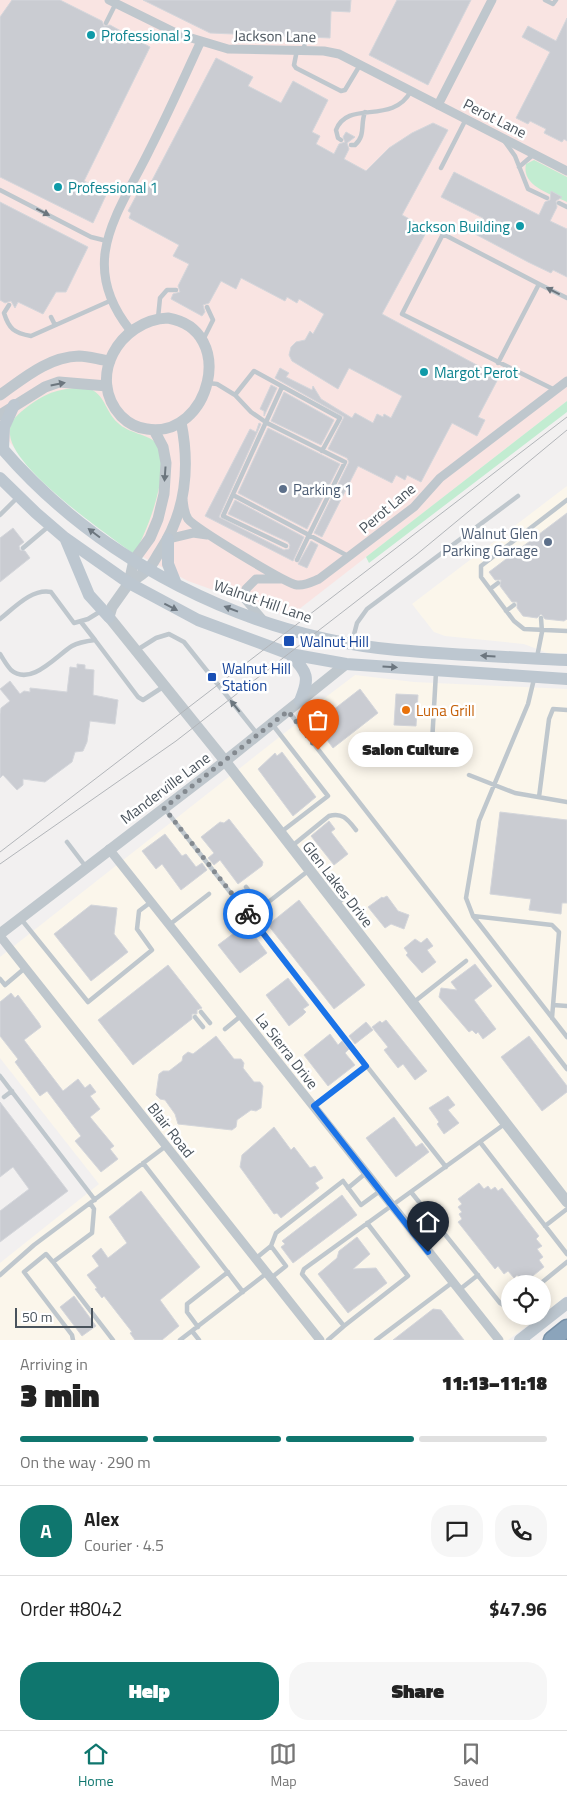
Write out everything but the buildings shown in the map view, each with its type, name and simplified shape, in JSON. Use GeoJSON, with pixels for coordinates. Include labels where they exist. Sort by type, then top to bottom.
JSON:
{"type":"FeatureCollection","features":[{"type":"Feature","properties":{"kind":"highway"},"geometry":{"type":"LineString","coordinates":[[552,1340],[567,1328]]}},
{"type":"Feature","properties":{"kind":"main road"},"geometry":{"type":"LineString","coordinates":[[1,447],[4,428],[14,405]]}},
{"type":"Feature","properties":{"kind":"main road","name":"Walnut Hill Lane"},"geometry":{"type":"LineString","coordinates":[[1,447],[16,464],[68,513],[134,560],[197,596],[265,622],[352,644],[396,650],[567,660]]}},
{"type":"Feature","properties":{"kind":"main road"},"geometry":{"type":"LineString","coordinates":[[0,478],[18,497],[65,538],[129,583],[198,620],[290,654],[346,664],[567,679]]}},
{"type":"Feature","properties":{"kind":"main road"},"geometry":{"type":"LineString","coordinates":[[65,538],[89,595],[105,614]]}},
{"type":"Feature","properties":{"kind":"main road"},"geometry":{"type":"LineString","coordinates":[[168,539],[168,564],[176,584]]}},
{"type":"Feature","properties":{"kind":"main road"},"geometry":{"type":"LineString","coordinates":[[346,664],[356,657],[367,657],[396,650]]}},
{"type":"Feature","properties":{"kind":"main road"},"geometry":{"type":"LineString","coordinates":[[290,654],[306,673],[308,684],[300,701]]}},
{"type":"Feature","properties":{"kind":"main road"},"geometry":{"type":"LineString","coordinates":[[534,677],[537,658]]}},
{"type":"Feature","properties":{"kind":"main road"},"geometry":{"type":"LineString","coordinates":[[520,1340],[567,1304]]}},
{"type":"Feature","properties":{"kind":"street"},"geometry":{"type":"LineString","coordinates":[[438,105],[492,0]]}},
{"type":"Feature","properties":{"kind":"street","name":"Jackson Lane"},"geometry":{"type":"LineString","coordinates":[[114,1],[154,24],[200,42],[248,51],[300,50],[332,52],[438,105]]}},
{"type":"Feature","properties":{"kind":"street"},"geometry":{"type":"LineString","coordinates":[[130,330],[116,312],[106,281],[104,260],[107,242],[114,218],[150,151],[200,42]]}},
{"type":"Feature","properties":{"kind":"street","name":"Perot Lane"},"geometry":{"type":"LineString","coordinates":[[438,105],[567,170]]}},
{"type":"Feature","properties":{"kind":"street"},"geometry":{"type":"LineString","coordinates":[[158,318],[179,320],[197,332],[203,340],[210,360],[208,383],[198,405],[181,422],[168,428],[154,430],[130,424],[122,417],[110,399],[107,386],[110,361],[121,340],[130,330],[148,320],[158,318]]}},
{"type":"Feature","properties":{"kind":"street"},"geometry":{"type":"LineString","coordinates":[[0,395],[34,372],[59,360],[80,356],[110,361]]}},
{"type":"Feature","properties":{"kind":"street","name":"Perot Lane"},"geometry":{"type":"LineString","coordinates":[[211,535],[284,579],[299,585],[308,584],[319,579],[414,507],[440,478],[567,380]]}},
{"type":"Feature","properties":{"kind":"street"},"geometry":{"type":"LineString","coordinates":[[0,415],[45,387],[59,382],[107,386]]}},
{"type":"Feature","properties":{"kind":"street"},"geometry":{"type":"LineString","coordinates":[[105,614],[129,583],[148,569],[168,539],[183,497],[186,462],[181,422]]}},
{"type":"Feature","properties":{"kind":"street"},"geometry":{"type":"LineString","coordinates":[[129,583],[134,560],[154,529],[164,494],[165,454],[154,430]]}},
{"type":"Feature","properties":{"kind":"street"},"geometry":{"type":"LineString","coordinates":[[183,497],[187,518],[211,535]]}},
{"type":"Feature","properties":{"kind":"street"},"geometry":{"type":"LineString","coordinates":[[168,539],[193,533],[211,535]]}},
{"type":"Feature","properties":{"kind":"street"},"geometry":{"type":"LineString","coordinates":[[265,622],[245,599],[246,589],[256,579],[284,579]]}},
{"type":"Feature","properties":{"kind":"street","name":"Glen Lakes Drive"},"geometry":{"type":"LineString","coordinates":[[105,614],[225,761],[567,1202]]}},
{"type":"Feature","properties":{"kind":"street","name":"Manderville Lane"},"geometry":{"type":"LineString","coordinates":[[0,935],[225,761],[346,664]]}},
{"type":"Feature","properties":{"kind":"street","name":"La Sierra Drive"},"geometry":{"type":"LineString","coordinates":[[109,849],[498,1340]]}},
{"type":"Feature","properties":{"kind":"street","name":"Blair Road"},"geometry":{"type":"LineString","coordinates":[[0,935],[320,1340]]}},
{"type":"Feature","properties":{"kind":"lane"},"geometry":{"type":"LineString","coordinates":[[545,0],[553,4],[556,0]]}},
{"type":"Feature","properties":{"kind":"lane"},"geometry":{"type":"LineString","coordinates":[[106,23],[114,1]]}},
{"type":"Feature","properties":{"kind":"lane"},"geometry":{"type":"LineString","coordinates":[[305,37],[294,65],[296,68],[341,91],[345,90],[360,65]]}},
{"type":"Feature","properties":{"kind":"lane"},"geometry":{"type":"LineString","coordinates":[[341,140],[336,134],[338,126],[344,119],[365,112],[397,108],[404,103],[411,91]]}},
{"type":"Feature","properties":{"kind":"lane"},"geometry":{"type":"LineString","coordinates":[[351,145],[355,145],[363,134],[362,120],[365,112]]}},
{"type":"Feature","properties":{"kind":"lane"},"geometry":{"type":"LineString","coordinates":[[441,168],[466,119]]}},
{"type":"Feature","properties":{"kind":"lane"},"geometry":{"type":"LineString","coordinates":[[500,136],[519,167],[528,189],[547,198]]}},
{"type":"Feature","properties":{"kind":"lane"},"geometry":{"type":"LineString","coordinates":[[519,167],[535,154]]}},
{"type":"Feature","properties":{"kind":"lane"},"geometry":{"type":"LineString","coordinates":[[0,190],[91,237],[107,242]]}},
{"type":"Feature","properties":{"kind":"lane"},"geometry":{"type":"LineString","coordinates":[[559,203],[567,207]]}},
{"type":"Feature","properties":{"kind":"lane"},"geometry":{"type":"LineString","coordinates":[[555,390],[402,314],[443,234],[567,298]]}},
{"type":"Feature","properties":{"kind":"lane"},"geometry":{"type":"LineString","coordinates":[[498,363],[539,284]]}},
{"type":"Feature","properties":{"kind":"lane"},"geometry":{"type":"LineString","coordinates":[[158,318],[160,298],[168,290],[176,290]]}},
{"type":"Feature","properties":{"kind":"lane"},"geometry":{"type":"LineString","coordinates":[[9,305],[4,313],[9,328],[17,334],[31,336],[112,300]]}},
{"type":"Feature","properties":{"kind":"lane"},"geometry":{"type":"LineString","coordinates":[[203,340],[213,320],[207,307]]}},
{"type":"Feature","properties":{"kind":"lane"},"geometry":{"type":"LineString","coordinates":[[51,317],[55,325]]}},
{"type":"Feature","properties":{"kind":"lane"},"geometry":{"type":"LineString","coordinates":[[235,395],[254,371],[340,418],[322,450]]}},
{"type":"Feature","properties":{"kind":"lane"},"geometry":{"type":"LineString","coordinates":[[208,383],[217,384],[235,395],[251,412],[267,423],[345,462],[297,560]]}},
{"type":"Feature","properties":{"kind":"lane"},"geometry":{"type":"LineString","coordinates":[[282,387],[223,516],[286,546]]}},
{"type":"Feature","properties":{"kind":"lane"},"geometry":{"type":"LineString","coordinates":[[233,495],[349,556]]}},
{"type":"Feature","properties":{"kind":"lane"},"geometry":{"type":"LineString","coordinates":[[352,644],[357,623],[367,609],[518,496]]}},
{"type":"Feature","properties":{"kind":"lane"},"geometry":{"type":"LineString","coordinates":[[0,514],[18,497]]}},
{"type":"Feature","properties":{"kind":"lane"},"geometry":{"type":"LineString","coordinates":[[566,502],[482,566],[481,577],[506,611],[524,629],[542,632],[567,631]]}},
{"type":"Feature","properties":{"kind":"lane"},"geometry":{"type":"LineString","coordinates":[[23,548],[50,525]]}},
{"type":"Feature","properties":{"kind":"lane"},"geometry":{"type":"LineString","coordinates":[[490,589],[498,583]]}},
{"type":"Feature","properties":{"kind":"lane"},"geometry":{"type":"LineString","coordinates":[[0,619],[36,592],[44,590],[50,592],[74,623],[105,614]]}},
{"type":"Feature","properties":{"kind":"lane"},"geometry":{"type":"LineString","coordinates":[[506,611],[514,605]]}},
{"type":"Feature","properties":{"kind":"lane"},"geometry":{"type":"LineString","coordinates":[[537,658],[542,632],[541,618]]}},
{"type":"Feature","properties":{"kind":"lane"},"geometry":{"type":"LineString","coordinates":[[81,622],[138,697],[143,700],[150,698],[164,687]]}},
{"type":"Feature","properties":{"kind":"lane"},"geometry":{"type":"LineString","coordinates":[[136,650],[156,638],[169,634],[184,642],[258,735]]}},
{"type":"Feature","properties":{"kind":"lane"},"geometry":{"type":"LineString","coordinates":[[0,654],[12,670],[22,674],[36,672],[78,643],[95,640]]}},
{"type":"Feature","properties":{"kind":"lane"},"geometry":{"type":"LineString","coordinates":[[432,743],[436,670]]}},
{"type":"Feature","properties":{"kind":"lane"},"geometry":{"type":"LineString","coordinates":[[534,677],[528,704],[479,821],[466,898],[474,916],[567,1037]]}},
{"type":"Feature","properties":{"kind":"lane"},"geometry":{"type":"LineString","coordinates":[[539,797],[549,719],[553,709],[567,710]]}},
{"type":"Feature","properties":{"kind":"lane"},"geometry":{"type":"LineString","coordinates":[[288,711],[567,1070]]}},
{"type":"Feature","properties":{"kind":"lane"},"geometry":{"type":"LineString","coordinates":[[272,724],[328,796],[280,833]]}},
{"type":"Feature","properties":{"kind":"lane"},"geometry":{"type":"LineString","coordinates":[[469,775],[515,794],[567,802]]}},
{"type":"Feature","properties":{"kind":"lane"},"geometry":{"type":"LineString","coordinates":[[164,808],[446,1167]]}},
{"type":"Feature","properties":{"kind":"lane"},"geometry":{"type":"LineString","coordinates":[[291,847],[329,816],[334,815],[346,818],[356,830]]}},
{"type":"Feature","properties":{"kind":"lane"},"geometry":{"type":"LineString","coordinates":[[68,842],[86,867]]}},
{"type":"Feature","properties":{"kind":"lane"},"geometry":{"type":"LineString","coordinates":[[246,887],[262,907],[309,870]]}},
{"type":"Feature","properties":{"kind":"lane"},"geometry":{"type":"LineString","coordinates":[[169,925],[209,894]]}},
{"type":"Feature","properties":{"kind":"lane"},"geometry":{"type":"LineString","coordinates":[[336,905],[346,896]]}},
{"type":"Feature","properties":{"kind":"lane"},"geometry":{"type":"LineString","coordinates":[[20,918],[88,1002],[152,950],[137,928],[140,911],[151,902]]}},
{"type":"Feature","properties":{"kind":"lane"},"geometry":{"type":"LineString","coordinates":[[474,916],[552,925],[559,932],[552,1018]]}},
{"type":"Feature","properties":{"kind":"lane"},"geometry":{"type":"LineString","coordinates":[[412,1004],[466,961]]}},
{"type":"Feature","properties":{"kind":"lane"},"geometry":{"type":"LineString","coordinates":[[0,979],[5,985],[25,968]]}},
{"type":"Feature","properties":{"kind":"lane"},"geometry":{"type":"LineString","coordinates":[[553,1005],[567,1006]]}},
{"type":"Feature","properties":{"kind":"lane"},"geometry":{"type":"LineString","coordinates":[[201,1012],[210,1023]]}},
{"type":"Feature","properties":{"kind":"lane"},"geometry":{"type":"LineString","coordinates":[[226,1029],[242,1016]]}},
{"type":"Feature","properties":{"kind":"lane"},"geometry":{"type":"LineString","coordinates":[[195,1017],[203,1027]]}},
{"type":"Feature","properties":{"kind":"lane"},"geometry":{"type":"LineString","coordinates":[[314,1106],[366,1066]]}},
{"type":"Feature","properties":{"kind":"lane"},"geometry":{"type":"LineString","coordinates":[[0,1076],[95,1200]]}},
{"type":"Feature","properties":{"kind":"lane"},"geometry":{"type":"LineString","coordinates":[[4,1097],[12,1091]]}},
{"type":"Feature","properties":{"kind":"lane"},"geometry":{"type":"LineString","coordinates":[[344,1326],[302,1274],[304,1269],[506,1123]]}},
{"type":"Feature","properties":{"kind":"lane"},"geometry":{"type":"LineString","coordinates":[[480,1142],[567,1254]]}},
{"type":"Feature","properties":{"kind":"lane"},"geometry":{"type":"LineString","coordinates":[[0,1275],[34,1245],[166,1146]]}},
{"type":"Feature","properties":{"kind":"lane"},"geometry":{"type":"LineString","coordinates":[[143,1163],[243,1292]]}},
{"type":"Feature","properties":{"kind":"lane"},"geometry":{"type":"LineString","coordinates":[[348,1188],[366,1173]]}},
{"type":"Feature","properties":{"kind":"lane"},"geometry":{"type":"LineString","coordinates":[[255,1258],[271,1246],[276,1233],[343,1181],[361,1204],[380,1191]]}},
{"type":"Feature","properties":{"kind":"lane"},"geometry":{"type":"LineString","coordinates":[[411,1192],[501,1304]]}},
{"type":"Feature","properties":{"kind":"lane"},"geometry":{"type":"LineString","coordinates":[[53,1262],[92,1233],[94,1209],[90,1203]]}},
{"type":"Feature","properties":{"kind":"lane"},"geometry":{"type":"LineString","coordinates":[[545,1226],[567,1209]]}},
{"type":"Feature","properties":{"kind":"lane"},"geometry":{"type":"LineString","coordinates":[[328,1340],[408,1276],[367,1223]]}},
{"type":"Feature","properties":{"kind":"lane"},"geometry":{"type":"LineString","coordinates":[[180,1340],[243,1292],[286,1266],[271,1246]]}},
{"type":"Feature","properties":{"kind":"lane"},"geometry":{"type":"LineString","coordinates":[[73,1340],[72,1335],[24,1272],[46,1254],[113,1340]]}},
{"type":"Feature","properties":{"kind":"lane"},"geometry":{"type":"LineString","coordinates":[[551,1275],[567,1262]]}},
{"type":"Feature","properties":{"kind":"lane"},"geometry":{"type":"LineString","coordinates":[[198,1327],[186,1312],[187,1304],[228,1272]]}},
{"type":"Feature","properties":{"kind":"lane"},"geometry":{"type":"LineString","coordinates":[[459,1290],[478,1275]]}},
{"type":"Feature","properties":{"kind":"lane"},"geometry":{"type":"LineString","coordinates":[[376,1340],[453,1282]]}},
{"type":"Feature","properties":{"kind":"lane"},"geometry":{"type":"LineString","coordinates":[[192,1331],[199,1340]]}},
{"type":"Feature","properties":{"kind":"shaded area"},"geometry":{"type":"Polygon","coordinates":[[[0,0],[567,0],[567,401],[289,617],[188,581],[126,548],[16,450],[0,430],[0,0]]]}},
{"type":"Feature","properties":{"kind":"shaded area"},"geometry":{"type":"Polygon","coordinates":[[[567,486],[567,653],[550,654],[524,644],[445,636],[434,632],[412,604],[567,486]]]}},
{"type":"Feature","properties":{"kind":"shaded area"},"geometry":{"type":"Polygon","coordinates":[[[355,675],[414,682],[567,689],[567,1067],[297,719],[355,675]]]}},
{"type":"Feature","properties":{"kind":"shaded area"},"geometry":{"type":"Polygon","coordinates":[[[296,724],[567,1068],[567,1295],[551,1308],[551,1275],[501,1275],[501,1325],[528,1325],[508,1340],[0,1340],[0,1263],[99,1184],[0,1058],[0,957],[296,724]]]}},
{"type":"Feature","properties":{"kind":"green space"},"geometry":{"type":"Polygon","coordinates":[[[534,160],[567,177],[567,202],[539,188],[528,178],[526,164],[534,160]]]}},
{"type":"Feature","properties":{"kind":"green space"},"geometry":{"type":"Polygon","coordinates":[[[86,387],[98,394],[118,423],[127,429],[148,437],[155,442],[160,452],[162,466],[156,498],[145,531],[134,554],[83,516],[43,482],[15,449],[10,435],[14,419],[20,412],[41,397],[55,392],[86,387]]]}},
{"type":"Feature","properties":{"kind":"green space"},"geometry":{"type":"Polygon","coordinates":[[[567,401],[567,412],[369,563],[366,557],[567,401]]]}},
{"type":"Feature","properties":{"kind":"tram line"},"geometry":{"type":"LineString","coordinates":[[0,852],[567,417]]}},
{"type":"Feature","properties":{"kind":"tram line"},"geometry":{"type":"LineString","coordinates":[[0,864],[176,741],[416,555],[567,430]]}},
{"type":"Feature","properties":{"kind":"way so far"},"geometry":{"type":"LineString","coordinates":[[248,914],[164,808],[288,711],[318,750]]}},
{"type":"Feature","properties":{"kind":"place","name":"Professional 3"},"geometry":{"type":"Point","coordinates":[91,35]}},
{"type":"Feature","properties":{"kind":"place","name":"Professional 1"},"geometry":{"type":"Point","coordinates":[58,187]}},
{"type":"Feature","properties":{"kind":"place","name":"Jackson Building"},"geometry":{"type":"Point","coordinates":[520,226]}},
{"type":"Feature","properties":{"kind":"place","name":"Margot Perot"},"geometry":{"type":"Point","coordinates":[424,372]}},
{"type":"Feature","properties":{"kind":"place","name":"Parking 1"},"geometry":{"type":"Point","coordinates":[283,489]}},
{"type":"Feature","properties":{"kind":"place","name":"Walnut Glen Parking Garage"},"geometry":{"type":"Point","coordinates":[548,542]}},
{"type":"Feature","properties":{"kind":"place","name":"Walnut Hill"},"geometry":{"type":"Point","coordinates":[289,641]}},
{"type":"Feature","properties":{"kind":"place","name":"Walnut Hill Station"},"geometry":{"type":"Point","coordinates":[212,677]}},
{"type":"Feature","properties":{"kind":"place","name":"Luna Grill"},"geometry":{"type":"Point","coordinates":[406,710]}},
{"type":"Feature","properties":{"kind":"place","name":"Salon Culture"},"geometry":{"type":"Point","coordinates":[318,750]}},
{"type":"Feature","properties":{"kind":"route"},"geometry":{"type":"LineString","coordinates":[[248,914],[366,1066],[314,1106],[428,1252]]}}]}
